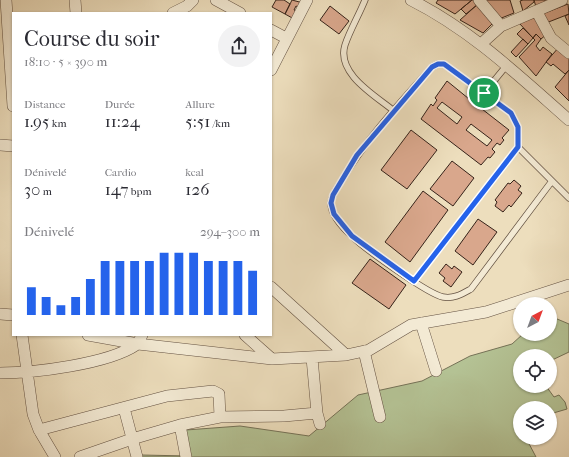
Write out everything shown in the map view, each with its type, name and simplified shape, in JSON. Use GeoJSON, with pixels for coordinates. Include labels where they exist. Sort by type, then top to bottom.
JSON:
{"type":"FeatureCollection","features":[{"type":"Feature","properties":{"kind":"street"},"geometry":{"type":"LineString","coordinates":[[6,0],[8,54],[12,96]]}},
{"type":"Feature","properties":{"kind":"street"},"geometry":{"type":"LineString","coordinates":[[75,0],[76,12]]}},
{"type":"Feature","properties":{"kind":"street"},"geometry":{"type":"LineString","coordinates":[[175,12],[187,6],[193,0]]}},
{"type":"Feature","properties":{"kind":"street"},"geometry":{"type":"LineString","coordinates":[[216,0],[238,12]]}},
{"type":"Feature","properties":{"kind":"street"},"geometry":{"type":"LineString","coordinates":[[272,68],[286,38],[307,0]]}},
{"type":"Feature","properties":{"kind":"street"},"geometry":{"type":"LineString","coordinates":[[411,0],[442,18],[481,44],[569,118]]}},
{"type":"Feature","properties":{"kind":"street"},"geometry":{"type":"LineString","coordinates":[[479,0],[501,26]]}},
{"type":"Feature","properties":{"kind":"street"},"geometry":{"type":"LineString","coordinates":[[481,44],[501,26],[537,12],[562,0]]}},
{"type":"Feature","properties":{"kind":"street"},"geometry":{"type":"LineString","coordinates":[[537,12],[550,38],[569,53]]}},
{"type":"Feature","properties":{"kind":"street"},"geometry":{"type":"LineString","coordinates":[[272,31],[286,38]]}},
{"type":"Feature","properties":{"kind":"street"},"geometry":{"type":"LineString","coordinates":[[0,145],[12,146]]}},
{"type":"Feature","properties":{"kind":"street"},"geometry":{"type":"LineString","coordinates":[[98,336],[140,340],[272,359],[346,355],[369,350],[405,327],[486,312],[569,285]]}},
{"type":"Feature","properties":{"kind":"street"},"geometry":{"type":"LineString","coordinates":[[272,289],[346,355]]}},
{"type":"Feature","properties":{"kind":"street"},"geometry":{"type":"LineString","coordinates":[[0,314],[12,315]]}},
{"type":"Feature","properties":{"kind":"street"},"geometry":{"type":"LineString","coordinates":[[422,323],[436,371]]}},
{"type":"Feature","properties":{"kind":"street"},"geometry":{"type":"LineString","coordinates":[[22,336],[26,373],[33,414],[39,430],[55,457]]}},
{"type":"Feature","properties":{"kind":"street"},"geometry":{"type":"LineString","coordinates":[[246,336],[272,359]]}},
{"type":"Feature","properties":{"kind":"street"},"geometry":{"type":"LineString","coordinates":[[0,373],[26,373],[114,355],[140,340]]}},
{"type":"Feature","properties":{"kind":"street"},"geometry":{"type":"LineString","coordinates":[[364,351],[380,417]]}},
{"type":"Feature","properties":{"kind":"street"},"geometry":{"type":"LineString","coordinates":[[312,358],[317,413],[320,424]]}},
{"type":"Feature","properties":{"kind":"street"},"geometry":{"type":"LineString","coordinates":[[39,430],[167,396],[213,391],[219,394],[220,417]]}},
{"type":"Feature","properties":{"kind":"street"},"geometry":{"type":"LineString","coordinates":[[124,408],[137,457]]}},
{"type":"Feature","properties":{"kind":"street"},"geometry":{"type":"LineString","coordinates":[[80,457],[132,438],[180,425],[220,417],[284,416],[317,413]]}},
{"type":"Feature","properties":{"kind":"street"},"geometry":{"type":"LineString","coordinates":[[180,425],[186,457]]}},
{"type":"Feature","properties":{"kind":"lane"},"geometry":{"type":"LineString","coordinates":[[365,0],[345,46],[344,57],[352,75],[394,111]]}},
{"type":"Feature","properties":{"kind":"lane"},"geometry":{"type":"LineString","coordinates":[[414,281],[518,147],[518,127],[511,113],[444,64],[438,64],[432,67],[353,161],[333,195],[331,203],[334,214],[352,236],[414,281],[441,297],[452,298],[471,288],[552,181]]}},
{"type":"Feature","properties":{"kind":"lane"},"geometry":{"type":"LineString","coordinates":[[484,93],[507,65]]}},
{"type":"Feature","properties":{"kind":"lane"},"geometry":{"type":"LineString","coordinates":[[518,147],[569,198]]}},
{"type":"Feature","properties":{"kind":"green space"},"geometry":{"type":"Polygon","coordinates":[[[557,319],[569,324],[569,352],[557,358],[557,349],[513,349],[513,393],[551,393],[554,397],[559,395],[565,402],[567,409],[557,412],[557,401],[513,401],[513,445],[530,445],[536,457],[138,457],[141,455],[189,456],[186,430],[240,426],[309,436],[358,395],[422,381],[470,356],[512,344],[515,341],[557,341],[557,319]]]}},
{"type":"Feature","properties":{"kind":"building"},"geometry":{"type":"Polygon","coordinates":[[[276,0],[284,0],[290,4],[285,14],[272,7],[276,0]]]}},
{"type":"Feature","properties":{"kind":"building"},"geometry":{"type":"Polygon","coordinates":[[[292,0],[303,3],[300,8],[296,6],[294,10],[298,12],[294,19],[285,14],[292,0]]]}},
{"type":"Feature","properties":{"kind":"building"},"geometry":{"type":"Polygon","coordinates":[[[438,0],[472,0],[455,14],[436,3],[438,0]]]}},
{"type":"Feature","properties":{"kind":"building"},"geometry":{"type":"Polygon","coordinates":[[[472,0],[475,0],[478,4],[466,14],[461,9],[472,0]]]}},
{"type":"Feature","properties":{"kind":"building"},"geometry":{"type":"Polygon","coordinates":[[[484,0],[510,0],[514,13],[499,19],[484,0]]]}},
{"type":"Feature","properties":{"kind":"building"},"geometry":{"type":"Polygon","coordinates":[[[534,0],[534,2],[523,11],[520,1],[534,0]]]}},
{"type":"Feature","properties":{"kind":"building"},"geometry":{"type":"Polygon","coordinates":[[[534,0],[545,0],[546,3],[536,7],[534,0]]]}},
{"type":"Feature","properties":{"kind":"building"},"geometry":{"type":"Polygon","coordinates":[[[478,4],[493,23],[483,33],[460,20],[478,4]]]}},
{"type":"Feature","properties":{"kind":"building"},"geometry":{"type":"Polygon","coordinates":[[[568,4],[569,14],[546,23],[542,14],[568,4]]]}},
{"type":"Feature","properties":{"kind":"building"},"geometry":{"type":"Polygon","coordinates":[[[330,6],[349,21],[339,34],[320,20],[330,6]]]}},
{"type":"Feature","properties":{"kind":"building"},"geometry":{"type":"Polygon","coordinates":[[[569,14],[569,25],[565,16],[569,14]]]}},
{"type":"Feature","properties":{"kind":"building"},"geometry":{"type":"Polygon","coordinates":[[[536,17],[547,34],[541,39],[536,34],[533,38],[519,23],[536,17]]]}},
{"type":"Feature","properties":{"kind":"building"},"geometry":{"type":"Polygon","coordinates":[[[523,28],[533,38],[528,44],[517,34],[523,28]]]}},
{"type":"Feature","properties":{"kind":"building"},"geometry":{"type":"Polygon","coordinates":[[[536,34],[541,39],[536,46],[540,51],[543,47],[552,54],[536,76],[519,57],[535,40],[533,38],[536,34]]]}},
{"type":"Feature","properties":{"kind":"building"},"geometry":{"type":"Polygon","coordinates":[[[523,39],[528,44],[516,57],[511,52],[523,39]]]}},
{"type":"Feature","properties":{"kind":"building"},"geometry":{"type":"Polygon","coordinates":[[[559,47],[569,56],[569,70],[565,74],[553,64],[551,66],[546,62],[559,47]]]}},
{"type":"Feature","properties":{"kind":"building"},"geometry":{"type":"Polygon","coordinates":[[[569,70],[569,101],[555,87],[569,70]]]}},
{"type":"Feature","properties":{"kind":"building"},"geometry":{"type":"Polygon","coordinates":[[[447,81],[474,103],[476,101],[484,107],[482,109],[509,130],[502,138],[504,140],[500,145],[497,143],[492,149],[495,152],[490,158],[488,157],[481,165],[421,119],[431,104],[433,106],[437,100],[435,98],[447,81]],[[442,102],[437,108],[457,124],[462,117],[442,102]],[[471,124],[466,130],[487,146],[492,140],[471,124]]]}},
{"type":"Feature","properties":{"kind":"building"},"geometry":{"type":"Polygon","coordinates":[[[411,130],[437,150],[407,189],[381,170],[411,130]]]}},
{"type":"Feature","properties":{"kind":"building"},"geometry":{"type":"Polygon","coordinates":[[[452,161],[474,178],[453,206],[430,189],[452,161]]]}},
{"type":"Feature","properties":{"kind":"building"},"geometry":{"type":"Polygon","coordinates":[[[514,180],[521,186],[518,190],[522,193],[511,207],[509,205],[503,212],[495,206],[497,202],[495,200],[508,183],[510,184],[514,180]]]}},
{"type":"Feature","properties":{"kind":"building"},"geometry":{"type":"Polygon","coordinates":[[[423,191],[448,210],[410,262],[385,242],[423,191]]]}},
{"type":"Feature","properties":{"kind":"building"},"geometry":{"type":"Polygon","coordinates":[[[478,219],[497,232],[473,265],[455,251],[478,219]]]}},
{"type":"Feature","properties":{"kind":"building"},"geometry":{"type":"Polygon","coordinates":[[[370,259],[406,285],[389,309],[352,283],[370,259]]]}},
{"type":"Feature","properties":{"kind":"building"},"geometry":{"type":"Polygon","coordinates":[[[446,264],[452,269],[454,266],[462,272],[451,287],[443,281],[445,278],[439,273],[446,264]]]}},
{"type":"Feature","properties":{"kind":"route"},"geometry":{"type":"LineString","coordinates":[[438,64],[444,64],[484,93],[511,113],[518,127],[518,147],[414,281],[362,245],[352,236],[334,214],[331,203],[333,195],[357,155],[432,67],[438,64]]}}]}
